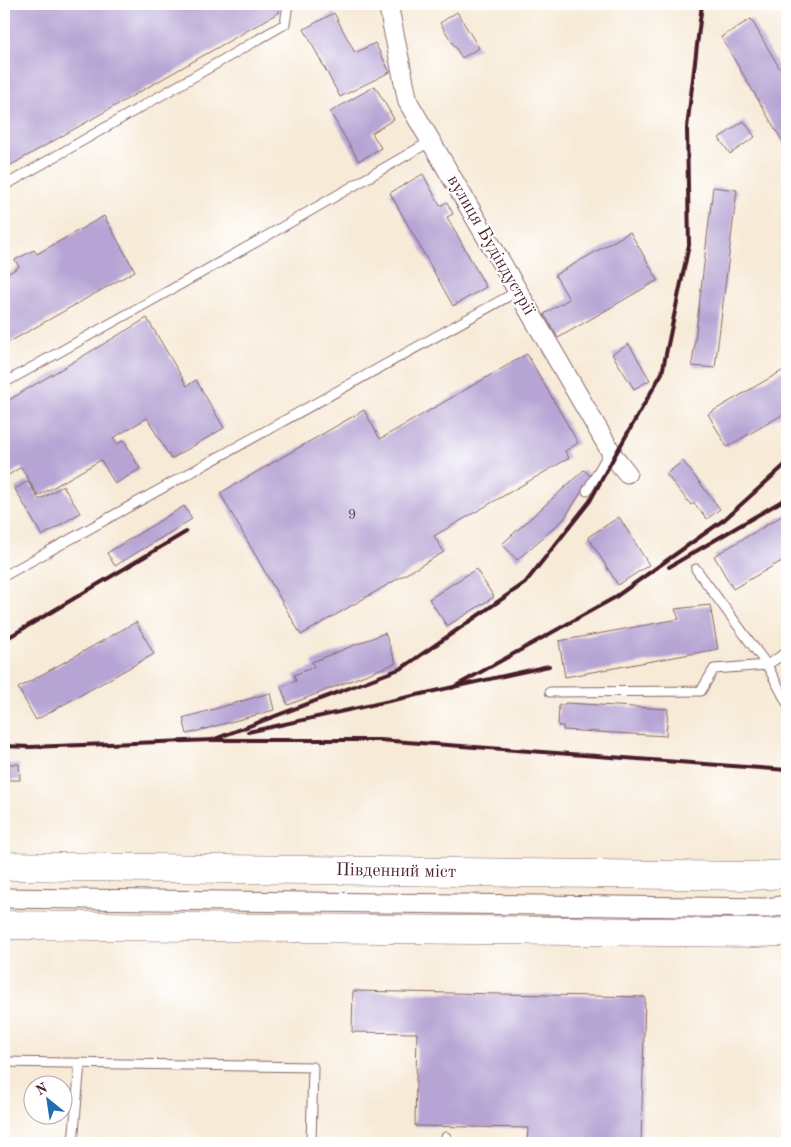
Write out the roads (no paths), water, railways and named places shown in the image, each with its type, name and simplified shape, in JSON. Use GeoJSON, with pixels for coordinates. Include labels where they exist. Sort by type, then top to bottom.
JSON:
{"type":"FeatureCollection","features":[{"type":"Feature","properties":{"kind":"highway","name":"Південний міст"},"geometry":{"type":"LineString","coordinates":[[4,866],[752,876],[787,874]]}},
{"type":"Feature","properties":{"kind":"highway"},"geometry":{"type":"LineString","coordinates":[[4,925],[787,932]]}},
{"type":"Feature","properties":{"kind":"street","name":"вулиця Будіндустрії"},"geometry":{"type":"LineString","coordinates":[[388,4],[408,102],[610,451],[627,473]]}},
{"type":"Feature","properties":{"kind":"street"},"geometry":{"type":"LineString","coordinates":[[4,898],[767,908],[787,905]]}},
{"type":"Feature","properties":{"kind":"lane"},"geometry":{"type":"LineString","coordinates":[[4,186],[285,24],[288,4]]}},
{"type":"Feature","properties":{"kind":"lane"},"geometry":{"type":"LineString","coordinates":[[4,383],[258,241],[431,141]]}},
{"type":"Feature","properties":{"kind":"lane"},"geometry":{"type":"LineString","coordinates":[[4,576],[518,291]]}},
{"type":"Feature","properties":{"kind":"lane"},"geometry":{"type":"LineString","coordinates":[[587,491],[610,451]]}},
{"type":"Feature","properties":{"kind":"lane"},"geometry":{"type":"LineString","coordinates":[[696,569],[767,665],[787,703]]}},
{"type":"Feature","properties":{"kind":"lane"},"geometry":{"type":"LineString","coordinates":[[550,692],[700,691],[714,669],[767,665],[787,652]]}},
{"type":"Feature","properties":{"kind":"lane"},"geometry":{"type":"LineString","coordinates":[[4,1062],[313,1067],[311,1143]]}},
{"type":"Feature","properties":{"kind":"lane"},"geometry":{"type":"LineString","coordinates":[[73,1143],[80,1063]]}},
{"type":"Feature","properties":{"kind":"railway"},"geometry":{"type":"LineString","coordinates":[[212,740],[402,668],[525,583],[590,501],[662,373],[689,245],[687,128],[702,4]]}},
{"type":"Feature","properties":{"kind":"railway"},"geometry":{"type":"LineString","coordinates":[[452,688],[614,598],[725,519],[787,463]]}},
{"type":"Feature","properties":{"kind":"railway"},"geometry":{"type":"LineString","coordinates":[[669,567],[787,498]]}},
{"type":"Feature","properties":{"kind":"railway"},"geometry":{"type":"LineString","coordinates":[[4,640],[186,532]]}},
{"type":"Feature","properties":{"kind":"railway"},"geometry":{"type":"LineString","coordinates":[[248,732],[549,666]]}},
{"type":"Feature","properties":{"kind":"railway"},"geometry":{"type":"LineString","coordinates":[[4,746],[30,747],[212,740],[379,740],[787,770]]}}]}
